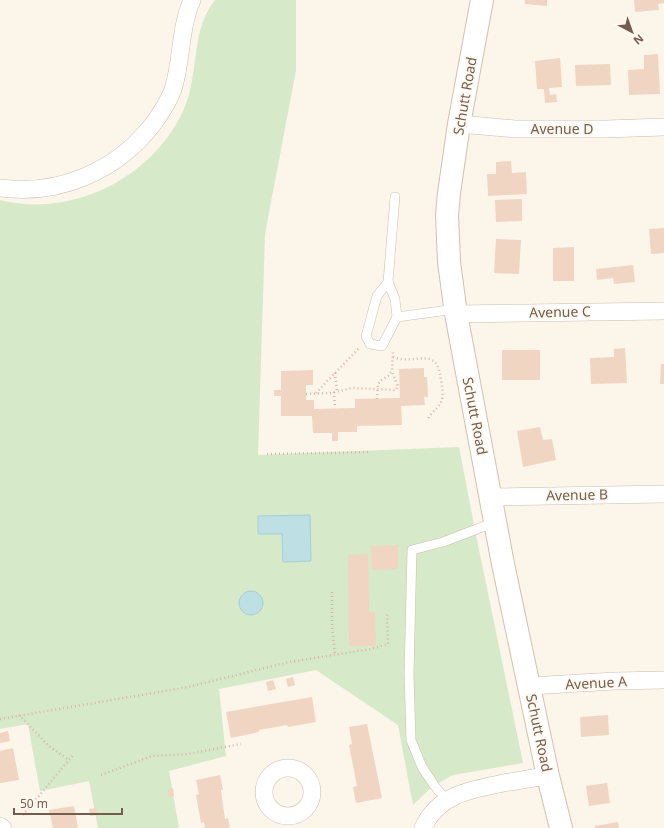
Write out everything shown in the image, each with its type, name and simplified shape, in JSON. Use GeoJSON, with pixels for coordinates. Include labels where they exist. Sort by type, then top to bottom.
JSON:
{"type":"FeatureCollection","features":[{"type":"Feature","properties":{"kind":"street"},"geometry":{"type":"LineString","coordinates":[[0,188],[15,190],[40,189],[73,182],[105,167],[124,154],[140,140],[157,118],[173,88],[178,70],[186,16],[192,0]]}},
{"type":"Feature","properties":{"kind":"street","name":"Schutt Road"},"geometry":{"type":"LineString","coordinates":[[482,0],[459,124],[449,193],[447,215],[449,262],[456,311],[495,525],[548,776],[561,828]]}},
{"type":"Feature","properties":{"kind":"street","name":"Avenue D"},"geometry":{"type":"LineString","coordinates":[[459,124],[515,129],[606,129],[664,127]]}},
{"type":"Feature","properties":{"kind":"street","name":"Avenue C"},"geometry":{"type":"LineString","coordinates":[[456,311],[664,311]]}},
{"type":"Feature","properties":{"kind":"street","name":"Avenue B"},"geometry":{"type":"LineString","coordinates":[[490,497],[664,494]]}},
{"type":"Feature","properties":{"kind":"street","name":"Avenue A"},"geometry":{"type":"LineString","coordinates":[[529,686],[664,680]]}},
{"type":"Feature","properties":{"kind":"street"},"geometry":{"type":"LineString","coordinates":[[423,828],[430,815],[446,800],[455,795],[474,789],[548,776]]}},
{"type":"Feature","properties":{"kind":"lane"},"geometry":{"type":"LineString","coordinates":[[388,282],[377,296],[366,336],[370,344],[382,346],[397,317],[395,299],[388,282],[395,197]]}},
{"type":"Feature","properties":{"kind":"lane"},"geometry":{"type":"LineString","coordinates":[[397,317],[456,311]]}},
{"type":"Feature","properties":{"kind":"lane"},"geometry":{"type":"LineString","coordinates":[[446,800],[422,767],[412,740],[409,674],[412,550],[443,542],[485,526],[495,525]]}},
{"type":"Feature","properties":{"kind":"path"},"geometry":{"type":"LineString","coordinates":[[316,394],[361,346]]}},
{"type":"Feature","properties":{"kind":"path"},"geometry":{"type":"LineString","coordinates":[[306,394],[335,392],[353,388],[397,389],[398,386],[392,372],[393,351]]}},
{"type":"Feature","properties":{"kind":"path"},"geometry":{"type":"LineString","coordinates":[[393,358],[404,360],[428,359],[433,360],[438,366],[443,398],[438,407],[430,413],[428,419]]}},
{"type":"Feature","properties":{"kind":"path"},"geometry":{"type":"LineString","coordinates":[[377,399],[377,389],[380,381],[392,372]]}},
{"type":"Feature","properties":{"kind":"path"},"geometry":{"type":"LineString","coordinates":[[335,373],[335,408]]}},
{"type":"Feature","properties":{"kind":"path"},"geometry":{"type":"LineString","coordinates":[[267,454],[370,452]]}},
{"type":"Feature","properties":{"kind":"path"},"geometry":{"type":"LineString","coordinates":[[332,592],[332,625],[335,656]]}},
{"type":"Feature","properties":{"kind":"path"},"geometry":{"type":"LineString","coordinates":[[0,719],[188,687],[289,662],[335,656],[371,649],[388,644],[387,613]]}},
{"type":"Feature","properties":{"kind":"path"},"geometry":{"type":"LineString","coordinates":[[19,715],[50,746],[69,760]]}},
{"type":"Feature","properties":{"kind":"path"},"geometry":{"type":"LineString","coordinates":[[101,775],[152,756],[188,754],[241,744]]}},
{"type":"Feature","properties":{"kind":"path"},"geometry":{"type":"LineString","coordinates":[[23,815],[74,754]]}},
{"type":"Feature","properties":{"kind":"green space"},"geometry":{"type":"Polygon","coordinates":[[[215,0],[296,0],[296,70],[265,234],[258,455],[459,447],[523,763],[453,775],[433,786],[413,805],[398,725],[316,670],[219,689],[226,756],[169,771],[179,828],[98,828],[89,781],[40,791],[28,724],[0,729],[0,200],[28,204],[56,203],[84,197],[110,186],[134,171],[156,152],[173,129],[186,104],[193,77],[196,50],[202,24],[207,12],[215,0]]]}},
{"type":"Feature","properties":{"kind":"water"},"geometry":{"type":"Polygon","coordinates":[[[310,515],[311,561],[283,562],[282,534],[258,534],[258,516],[310,515]]]}},
{"type":"Feature","properties":{"kind":"water"},"geometry":{"type":"Polygon","coordinates":[[[251,591],[260,594],[263,603],[260,612],[251,615],[242,612],[239,603],[242,594],[251,591]]]}},
{"type":"Feature","properties":{"kind":"building"},"geometry":{"type":"Polygon","coordinates":[[[525,0],[547,0],[547,6],[525,4],[525,0]]]}},
{"type":"Feature","properties":{"kind":"building"},"geometry":{"type":"Polygon","coordinates":[[[634,0],[664,0],[664,3],[658,4],[659,10],[635,12],[634,0]]]}},
{"type":"Feature","properties":{"kind":"building"},"geometry":{"type":"Polygon","coordinates":[[[658,54],[660,94],[629,95],[628,70],[644,69],[644,55],[658,54]]]}},
{"type":"Feature","properties":{"kind":"building"},"geometry":{"type":"Polygon","coordinates":[[[560,58],[562,87],[549,88],[550,95],[556,94],[557,102],[545,103],[544,89],[537,89],[535,61],[560,58]]]}},
{"type":"Feature","properties":{"kind":"building"},"geometry":{"type":"Polygon","coordinates":[[[610,64],[611,85],[576,86],[575,65],[610,64]]]}},
{"type":"Feature","properties":{"kind":"building"},"geometry":{"type":"Polygon","coordinates":[[[511,161],[512,173],[526,172],[527,194],[488,196],[487,174],[496,174],[496,162],[511,161]]]}},
{"type":"Feature","properties":{"kind":"building"},"geometry":{"type":"Polygon","coordinates":[[[522,199],[522,221],[496,222],[495,200],[522,199]]]}},
{"type":"Feature","properties":{"kind":"building"},"geometry":{"type":"Polygon","coordinates":[[[664,228],[664,253],[651,254],[649,229],[664,228]]]}},
{"type":"Feature","properties":{"kind":"building"},"geometry":{"type":"Polygon","coordinates":[[[496,239],[521,240],[519,274],[494,273],[496,239]]]}},
{"type":"Feature","properties":{"kind":"building"},"geometry":{"type":"Polygon","coordinates":[[[574,247],[574,281],[553,281],[553,248],[574,247]]]}},
{"type":"Feature","properties":{"kind":"building"},"geometry":{"type":"Polygon","coordinates":[[[633,265],[635,282],[614,284],[613,278],[597,280],[596,269],[633,265]]]}},
{"type":"Feature","properties":{"kind":"building"},"geometry":{"type":"Polygon","coordinates":[[[625,348],[627,383],[591,384],[590,358],[614,357],[614,349],[625,348]]]}},
{"type":"Feature","properties":{"kind":"building"},"geometry":{"type":"Polygon","coordinates":[[[502,350],[540,350],[540,380],[502,380],[502,350]]]}},
{"type":"Feature","properties":{"kind":"building"},"geometry":{"type":"Polygon","coordinates":[[[661,364],[664,364],[664,384],[660,384],[661,364]]]}},
{"type":"Feature","properties":{"kind":"building"},"geometry":{"type":"Polygon","coordinates":[[[424,368],[424,377],[427,377],[428,397],[424,397],[425,405],[401,406],[402,425],[357,426],[357,432],[338,432],[338,441],[332,441],[332,433],[313,433],[312,416],[281,416],[281,396],[274,396],[274,390],[281,390],[281,371],[313,370],[313,385],[306,385],[306,400],[314,400],[314,409],[355,408],[355,399],[400,398],[399,369],[424,368]]]}},
{"type":"Feature","properties":{"kind":"building"},"geometry":{"type":"Polygon","coordinates":[[[540,427],[543,440],[552,439],[556,460],[523,467],[517,431],[540,427]]]}},
{"type":"Feature","properties":{"kind":"building"},"geometry":{"type":"Polygon","coordinates":[[[398,545],[398,569],[372,570],[371,546],[398,545]]]}},
{"type":"Feature","properties":{"kind":"building"},"geometry":{"type":"Polygon","coordinates":[[[368,554],[369,612],[375,612],[376,646],[349,646],[348,555],[368,554]]]}},
{"type":"Feature","properties":{"kind":"building"},"geometry":{"type":"Polygon","coordinates":[[[293,677],[295,685],[288,687],[286,679],[293,677]]]}},
{"type":"Feature","properties":{"kind":"building"},"geometry":{"type":"Polygon","coordinates":[[[273,680],[276,689],[268,691],[266,682],[273,680]]]}},
{"type":"Feature","properties":{"kind":"building"},"geometry":{"type":"Polygon","coordinates":[[[312,697],[316,722],[259,730],[259,732],[231,738],[226,712],[312,697]]]}},
{"type":"Feature","properties":{"kind":"building"},"geometry":{"type":"Polygon","coordinates":[[[608,715],[609,735],[581,737],[580,717],[608,715]]]}},
{"type":"Feature","properties":{"kind":"building"},"geometry":{"type":"Polygon","coordinates":[[[367,724],[382,798],[356,803],[353,787],[357,786],[349,745],[352,744],[349,727],[367,724]]]}},
{"type":"Feature","properties":{"kind":"building"},"geometry":{"type":"Polygon","coordinates":[[[8,731],[10,741],[0,743],[0,733],[8,731]]]}},
{"type":"Feature","properties":{"kind":"building"},"geometry":{"type":"Polygon","coordinates":[[[13,748],[19,780],[0,783],[0,751],[13,748]]]}},
{"type":"Feature","properties":{"kind":"building"},"geometry":{"type":"Polygon","coordinates":[[[220,775],[223,790],[221,790],[225,819],[228,818],[230,828],[205,828],[204,822],[201,823],[196,795],[199,794],[196,780],[220,775]]]}},
{"type":"Feature","properties":{"kind":"building"},"geometry":{"type":"Polygon","coordinates":[[[607,783],[610,803],[589,806],[586,786],[607,783]]]}},
{"type":"Feature","properties":{"kind":"building"},"geometry":{"type":"Polygon","coordinates":[[[173,788],[174,796],[169,797],[168,790],[173,788]]]}},
{"type":"Feature","properties":{"kind":"building"},"geometry":{"type":"Polygon","coordinates":[[[74,806],[78,828],[53,828],[49,810],[74,806]]]}},
{"type":"Feature","properties":{"kind":"building"},"geometry":{"type":"Polygon","coordinates":[[[96,808],[97,815],[90,816],[89,809],[96,808]]]}},
{"type":"Feature","properties":{"kind":"building"},"geometry":{"type":"Polygon","coordinates":[[[618,822],[619,828],[595,828],[595,826],[618,822]]]}}]}
